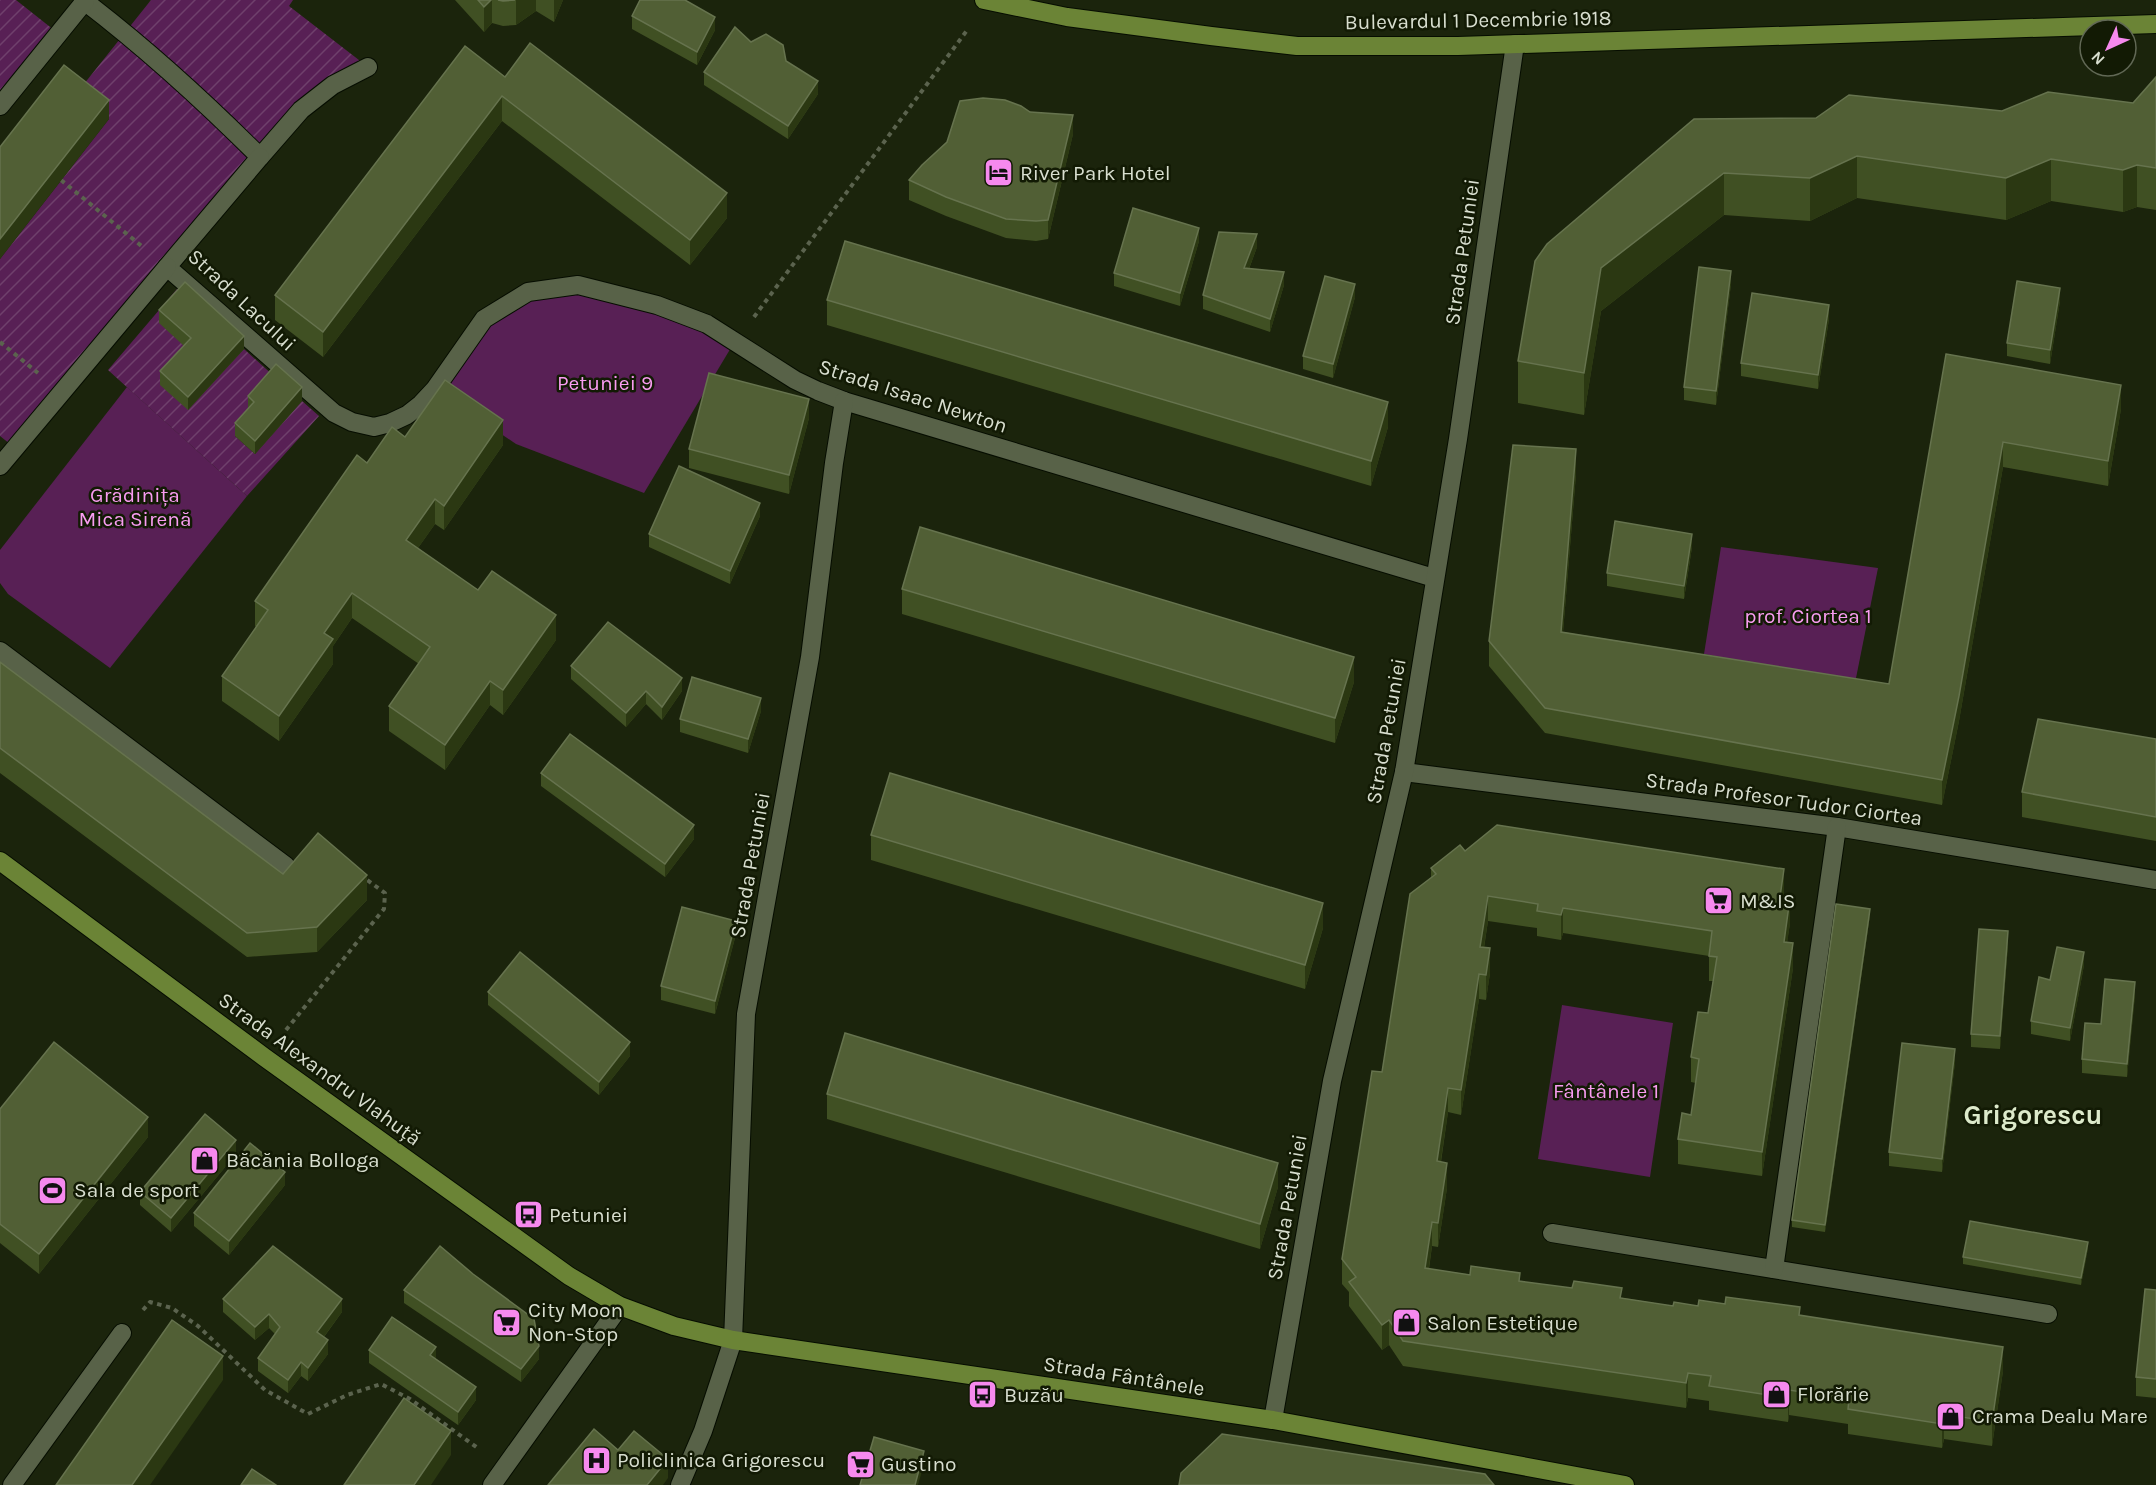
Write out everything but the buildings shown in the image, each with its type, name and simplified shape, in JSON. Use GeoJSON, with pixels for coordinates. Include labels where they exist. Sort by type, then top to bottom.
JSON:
{"type":"FeatureCollection","features":[{"type":"Feature","properties":{"kind":"main road","name":"Bulevardul 1 Decembrie 1918"},"geometry":{"type":"LineString","coordinates":[[984,0],[1067,17],[1297,46],[1458,46],[2156,24]]}},
{"type":"Feature","properties":{"kind":"main road","name":"Strada Alexandru Vlahuță"},"geometry":{"type":"LineString","coordinates":[[0,861],[283,1071],[569,1276],[620,1306]]}},
{"type":"Feature","properties":{"kind":"main road","name":"Strada Fântânele"},"geometry":{"type":"LineString","coordinates":[[620,1306],[674,1326],[734,1340],[1273,1420],[1577,1481],[1625,1485]]}},
{"type":"Feature","properties":{"kind":"street"},"geometry":{"type":"LineString","coordinates":[[0,106],[84,1],[213,109],[260,157]]}},
{"type":"Feature","properties":{"kind":"street","name":"Strada Petuniei"},"geometry":{"type":"LineString","coordinates":[[1273,1420],[1332,1081],[1404,772],[1460,428],[1515,44]]}},
{"type":"Feature","properties":{"kind":"street","name":"Strada Lacului"},"geometry":{"type":"LineString","coordinates":[[334,413],[167,267],[301,110],[333,85],[368,67]]}},
{"type":"Feature","properties":{"kind":"street"},"geometry":{"type":"LineString","coordinates":[[0,466],[167,267]]}},
{"type":"Feature","properties":{"kind":"street","name":"Strada Isaac Newton"},"geometry":{"type":"LineString","coordinates":[[334,413],[352,422],[374,427],[390,423],[406,415],[422,404],[484,319],[528,292],[578,285],[657,305],[707,324],[795,380],[844,401],[1434,578]]}},
{"type":"Feature","properties":{"kind":"street","name":"Strada Petuniei"},"geometry":{"type":"LineString","coordinates":[[680,1485],[703,1431],[734,1340],[746,1014],[810,657],[844,401]]}},
{"type":"Feature","properties":{"kind":"street"},"geometry":{"type":"LineString","coordinates":[[0,651],[286,866]]}},
{"type":"Feature","properties":{"kind":"street","name":"Strada Profesor Tudor Ciortea"},"geometry":{"type":"LineString","coordinates":[[1404,772],[1837,826],[2156,880]]}},
{"type":"Feature","properties":{"kind":"street"},"geometry":{"type":"LineString","coordinates":[[1774,1269],[1837,826]]}},
{"type":"Feature","properties":{"kind":"street"},"geometry":{"type":"LineString","coordinates":[[1552,1233],[2048,1314]]}},
{"type":"Feature","properties":{"kind":"street"},"geometry":{"type":"LineString","coordinates":[[492,1485],[620,1306]]}},
{"type":"Feature","properties":{"kind":"street"},"geometry":{"type":"LineString","coordinates":[[12,1485],[122,1332]]}},
{"type":"Feature","properties":{"kind":"path"},"geometry":{"type":"LineString","coordinates":[[735,341],[968,29]]}},
{"type":"Feature","properties":{"kind":"path"},"geometry":{"type":"LineString","coordinates":[[61,180],[167,267]]}},
{"type":"Feature","properties":{"kind":"path"},"geometry":{"type":"LineString","coordinates":[[0,342],[62,392]]}},
{"type":"Feature","properties":{"kind":"path"},"geometry":{"type":"LineString","coordinates":[[286,1030],[384,909],[385,893],[357,872]]}},
{"type":"Feature","properties":{"kind":"path"},"geometry":{"type":"LineString","coordinates":[[122,1332],[150,1302],[172,1308],[198,1326],[265,1390],[308,1414],[347,1395],[381,1384],[410,1398],[504,1467]]}},
{"type":"Feature","properties":{"kind":"green space"},"geometry":{"type":"Polygon","coordinates":[[[0,0],[16,0],[59,34],[0,106],[0,0]]]}},
{"type":"Feature","properties":{"kind":"green space"},"geometry":{"type":"Polygon","coordinates":[[[151,0],[293,0],[289,6],[368,67],[333,85],[15,448],[0,436],[0,259],[109,119],[76,94],[151,0]]]}},
{"type":"Feature","properties":{"kind":"green space","name":"Petuniei 9"},"geometry":{"type":"Polygon","coordinates":[[[578,285],[735,341],[644,493],[516,444],[435,389],[484,319],[528,292],[578,285]]]}},
{"type":"Feature","properties":{"kind":"green space"},"geometry":{"type":"Polygon","coordinates":[[[177,289],[185,295],[191,352],[187,409],[244,349],[276,378],[235,436],[255,454],[302,401],[319,416],[247,496],[108,370],[177,289]]]}},
{"type":"Feature","properties":{"kind":"green space","name":"Grădinița Mica Sirenă"},"geometry":{"type":"Polygon","coordinates":[[[127,387],[247,496],[110,668],[8,594],[0,583],[0,550],[127,387]]]}},
{"type":"Feature","properties":{"kind":"green space","name":"prof. Ciortea 1"},"geometry":{"type":"Polygon","coordinates":[[[1721,547],[1878,568],[1855,683],[1704,654],[1721,547]]]}},
{"type":"Feature","properties":{"kind":"green space","name":"Fântânele 1"},"geometry":{"type":"Polygon","coordinates":[[[1562,1005],[1673,1023],[1650,1177],[1538,1159],[1562,1005]]]}},
{"type":"Feature","properties":{"kind":"place","name":"River Park Hotel"},"geometry":{"type":"Point","coordinates":[999,173]}},
{"type":"Feature","properties":{"kind":"place","name":"M&IS"},"geometry":{"type":"Point","coordinates":[1719,901]}},
{"type":"Feature","properties":{"kind":"place","name":"Băcănia Bolloga"},"geometry":{"type":"Point","coordinates":[205,1160]}},
{"type":"Feature","properties":{"kind":"place","name":"Sala de sport"},"geometry":{"type":"Point","coordinates":[53,1190]}},
{"type":"Feature","properties":{"kind":"place","name":"Petuniei"},"geometry":{"type":"Point","coordinates":[528,1215]}},
{"type":"Feature","properties":{"kind":"place","name":"City Moon Non-Stop"},"geometry":{"type":"Point","coordinates":[507,1322]}},
{"type":"Feature","properties":{"kind":"place","name":"Salon Estetique"},"geometry":{"type":"Point","coordinates":[1406,1323]}},
{"type":"Feature","properties":{"kind":"place","name":"Florărie"},"geometry":{"type":"Point","coordinates":[1776,1394]}},
{"type":"Feature","properties":{"kind":"place","name":"Buzău"},"geometry":{"type":"Point","coordinates":[983,1395]}},
{"type":"Feature","properties":{"kind":"place","name":"Crama Dealu Mare"},"geometry":{"type":"Point","coordinates":[1951,1416]}},
{"type":"Feature","properties":{"kind":"place","name":"Policlinica Grigorescu"},"geometry":{"type":"Point","coordinates":[596,1460]}},
{"type":"Feature","properties":{"kind":"place","name":"Gustino"},"geometry":{"type":"Point","coordinates":[860,1464]}},
{"type":"Feature","properties":{"kind":"district","name":"Grigorescu"},"geometry":{"type":"Point","coordinates":[2033,1115]}}]}
